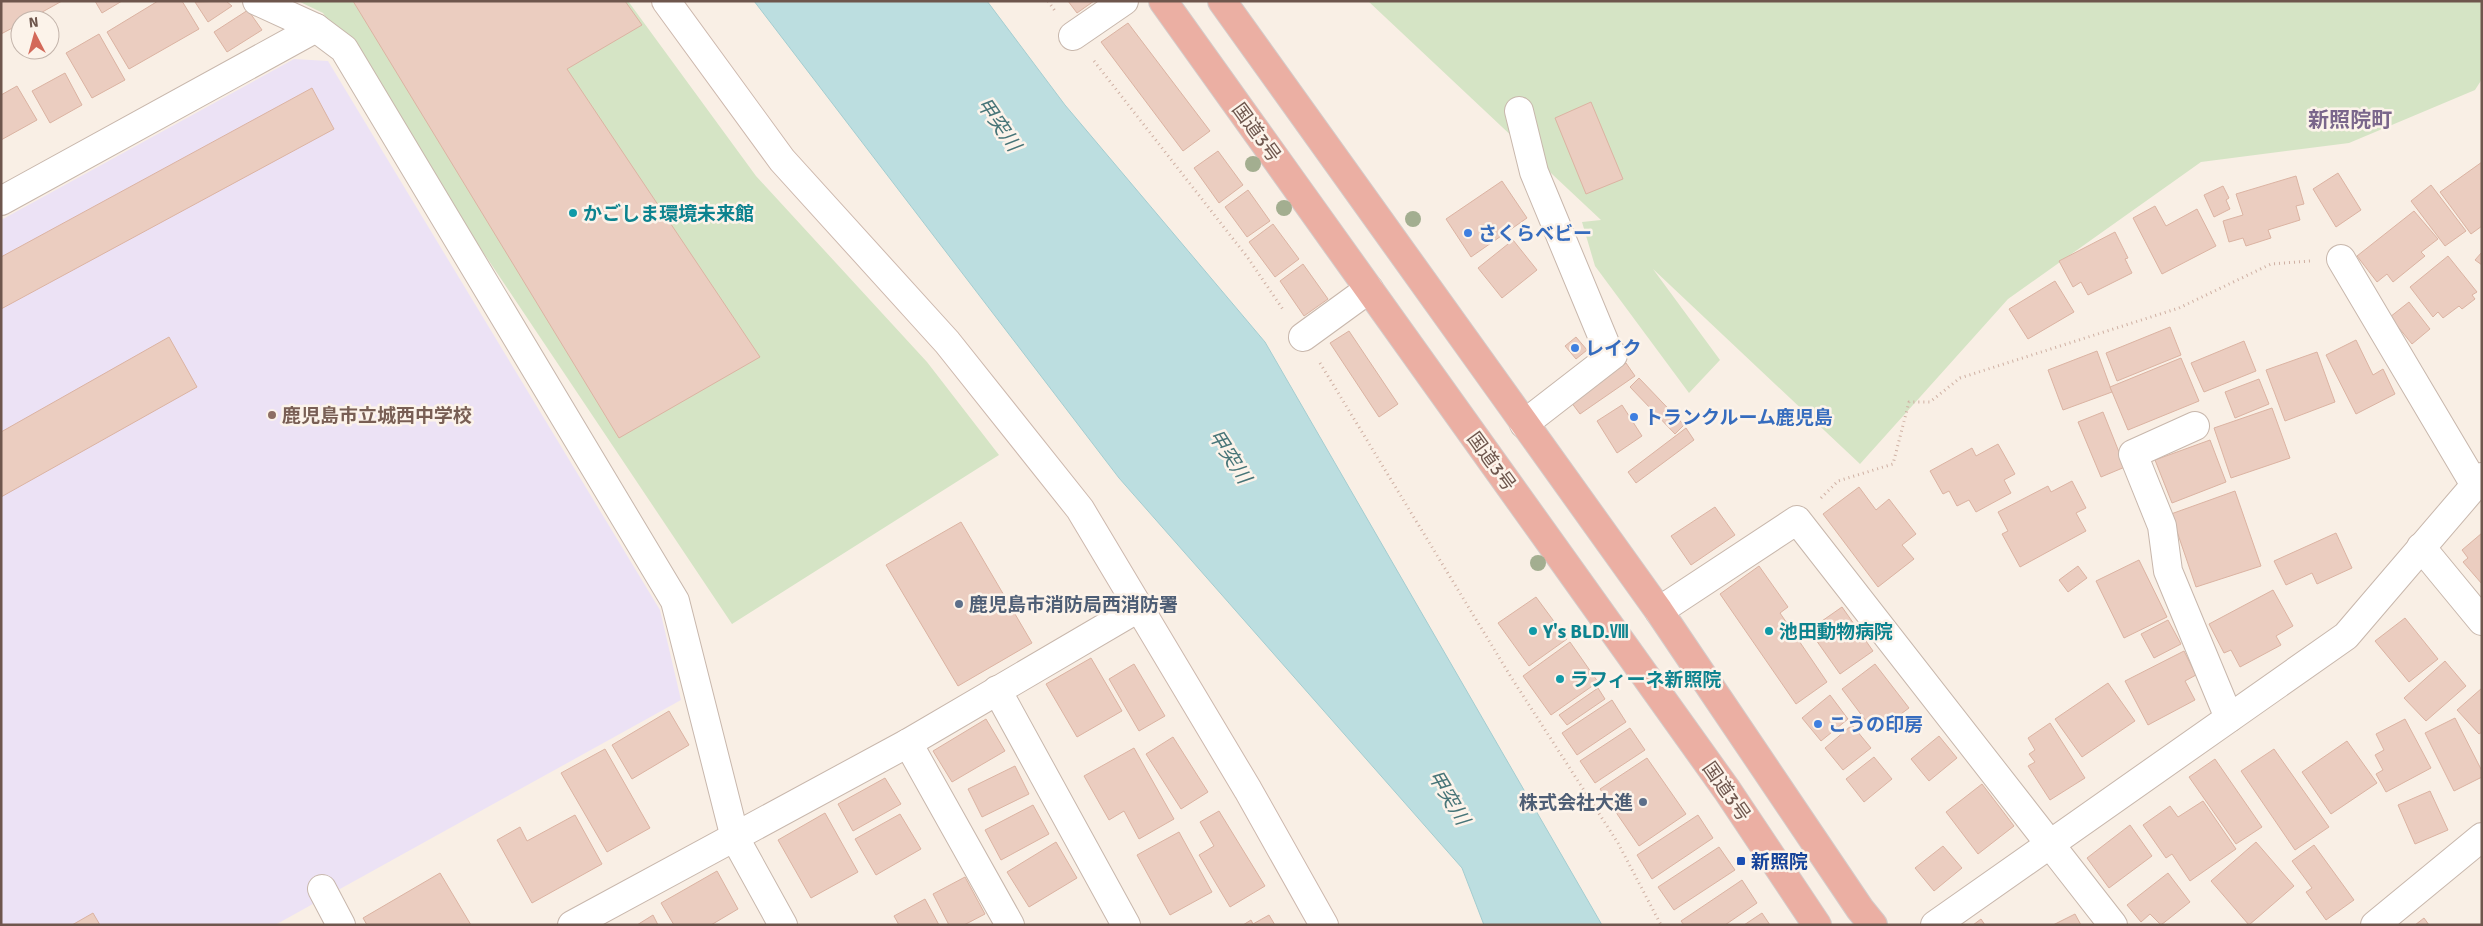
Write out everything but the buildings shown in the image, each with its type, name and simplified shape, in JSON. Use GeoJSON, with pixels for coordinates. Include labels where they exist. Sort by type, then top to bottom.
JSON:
{"type":"FeatureCollection","features":[{"type":"Feature","properties":{"kind":"highway","name":"国道3号"},"geometry":{"type":"LineString","coordinates":[[1163,1],[1721,782],[1817,925]]}},
{"type":"Feature","properties":{"kind":"highway"},"geometry":{"type":"LineString","coordinates":[[1222,1],[1659,611],[1855,903],[1873,925]]}},
{"type":"Feature","properties":{"kind":"street"},"geometry":{"type":"LineString","coordinates":[[257,1],[316,28],[344,49],[675,601],[735,838],[783,925]]}},
{"type":"Feature","properties":{"kind":"street"},"geometry":{"type":"LineString","coordinates":[[666,1],[782,160],[948,342],[1080,509],[1248,790],[1324,925]]}},
{"type":"Feature","properties":{"kind":"street"},"geometry":{"type":"LineString","coordinates":[[1073,36],[1124,1]]}},
{"type":"Feature","properties":{"kind":"street"},"geometry":{"type":"LineString","coordinates":[[1,201],[316,28]]}},
{"type":"Feature","properties":{"kind":"street"},"geometry":{"type":"LineString","coordinates":[[1519,110],[1534,172],[1607,348],[1613,355],[1524,424]]}},
{"type":"Feature","properties":{"kind":"street"},"geometry":{"type":"LineString","coordinates":[[1934,925],[2346,636],[2478,481],[2340,259]]}},
{"type":"Feature","properties":{"kind":"street"},"geometry":{"type":"LineString","coordinates":[[1303,337],[1369,289]]}},
{"type":"Feature","properties":{"kind":"street"},"geometry":{"type":"LineString","coordinates":[[2196,426],[2133,454],[2162,526],[2168,570],[2229,718]]}},
{"type":"Feature","properties":{"kind":"street"},"geometry":{"type":"LineString","coordinates":[[1659,611],[1797,520],[2113,925]]}},
{"type":"Feature","properties":{"kind":"street"},"geometry":{"type":"LineString","coordinates":[[2421,548],[2482,622]]}},
{"type":"Feature","properties":{"kind":"street"},"geometry":{"type":"LineString","coordinates":[[572,925],[908,743],[1140,608]]}},
{"type":"Feature","properties":{"kind":"street"},"geometry":{"type":"LineString","coordinates":[[998,690],[1126,925]]}},
{"type":"Feature","properties":{"kind":"street"},"geometry":{"type":"LineString","coordinates":[[908,743],[1010,925]]}},
{"type":"Feature","properties":{"kind":"street"},"geometry":{"type":"LineString","coordinates":[[2375,925],[2482,837]]}},
{"type":"Feature","properties":{"kind":"street"},"geometry":{"type":"LineString","coordinates":[[322,889],[341,925]]}},
{"type":"Feature","properties":{"kind":"path"},"geometry":{"type":"LineString","coordinates":[[1048,1],[1073,36],[1248,258],[1303,337],[1511,677],[1618,843],[1661,925]]}},
{"type":"Feature","properties":{"kind":"path"},"geometry":{"type":"LineString","coordinates":[[1797,520],[1838,481],[1894,464],[1909,402],[1930,402],[1960,378],[2179,308],[2271,264],[2340,259]]}},
{"type":"Feature","properties":{"kind":"shaded area","name":"鹿児島市立城西中学校"},"geometry":{"type":"Polygon","coordinates":[[[294,59],[328,61],[660,610],[681,700],[275,925],[1,925],[1,220],[294,59]]]}},
{"type":"Feature","properties":{"kind":"green space"},"geometry":{"type":"Polygon","coordinates":[[[298,1],[628,1],[756,176],[927,362],[999,455],[732,624],[323,13],[298,1]]]}},
{"type":"Feature","properties":{"kind":"green space"},"geometry":{"type":"Polygon","coordinates":[[[1368,1],[2482,1],[2482,79],[2475,90],[2349,143],[2201,162],[2008,299],[1860,464],[1653,269],[1720,360],[1689,393],[1595,266],[1582,222],[1601,220],[1368,1]]]}},
{"type":"Feature","properties":{"kind":"water","name":"甲突川"},"geometry":{"type":"Polygon","coordinates":[[[754,1],[987,1],[1065,105],[1265,342],[1602,925],[1484,925],[1462,868],[1119,478],[754,1]]]}},
{"type":"Feature","properties":{"kind":"place","name":"かごしま環境未来館"},"geometry":{"type":"Point","coordinates":[573,213]}},
{"type":"Feature","properties":{"kind":"place","name":"さくらベビー"},"geometry":{"type":"Point","coordinates":[1468,233]}},
{"type":"Feature","properties":{"kind":"place","name":"レイク"},"geometry":{"type":"Point","coordinates":[1575,348]}},
{"type":"Feature","properties":{"kind":"place","name":"鹿児島市立城西中学校"},"geometry":{"type":"Point","coordinates":[272,415]}},
{"type":"Feature","properties":{"kind":"place","name":"トランクルーム鹿児島"},"geometry":{"type":"Point","coordinates":[1634,417]}},
{"type":"Feature","properties":{"kind":"place","name":"鹿児島市消防局西消防署"},"geometry":{"type":"Point","coordinates":[959,604]}},
{"type":"Feature","properties":{"kind":"place","name":"Y's BLD.Ⅷ"},"geometry":{"type":"Point","coordinates":[1533,631]}},
{"type":"Feature","properties":{"kind":"place","name":"池田動物病院"},"geometry":{"type":"Point","coordinates":[1769,631]}},
{"type":"Feature","properties":{"kind":"place","name":"ラフィーネ新照院"},"geometry":{"type":"Point","coordinates":[1560,679]}},
{"type":"Feature","properties":{"kind":"place","name":"こうの印房"},"geometry":{"type":"Point","coordinates":[1818,724]}},
{"type":"Feature","properties":{"kind":"place","name":"株式会社大進"},"geometry":{"type":"Point","coordinates":[1643,802]}},
{"type":"Feature","properties":{"kind":"place","name":"新照院"},"geometry":{"type":"Point","coordinates":[1741,861]}},
{"type":"Feature","properties":{"kind":"district","name":"新照院町"},"geometry":{"type":"Point","coordinates":[2350,120]}}]}
